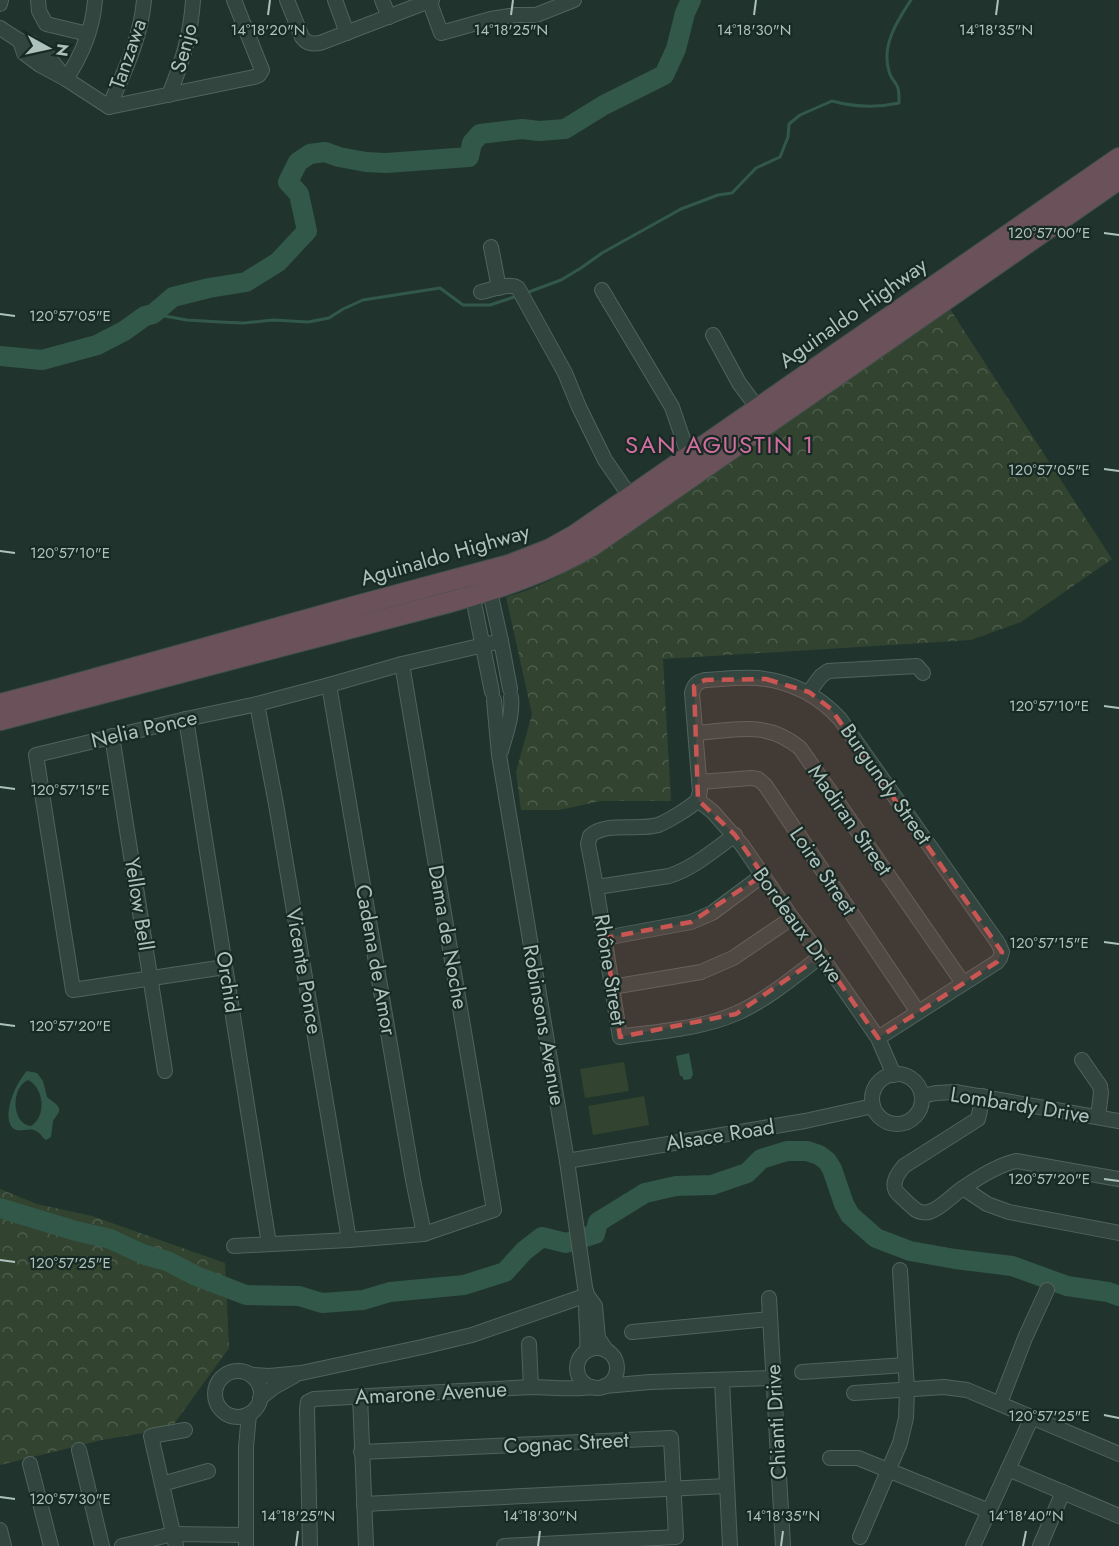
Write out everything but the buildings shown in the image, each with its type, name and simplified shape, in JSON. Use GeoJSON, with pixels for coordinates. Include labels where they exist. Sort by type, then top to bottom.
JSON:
{"type":"FeatureCollection","features":[{"type":"Feature","properties":{"kind":"highway","name":"Aguinaldo Highway"},"geometry":{"type":"LineString","coordinates":[[875,339],[1119,158]]}},
{"type":"Feature","properties":{"kind":"highway","name":"Aguinaldo Highway"},"geometry":{"type":"LineString","coordinates":[[0,704],[477,574],[550,549],[635,505],[875,339],[1119,179]]}},
{"type":"Feature","properties":{"kind":"highway","name":"Aguinaldo Highway"},"geometry":{"type":"LineString","coordinates":[[0,720],[481,594],[528,578],[592,546],[635,505]]}},
{"type":"Feature","properties":{"kind":"street"},"geometry":{"type":"LineString","coordinates":[[38,0],[39,11],[46,24],[88,34]]}},
{"type":"Feature","properties":{"kind":"street"},"geometry":{"type":"LineString","coordinates":[[66,79],[78,61],[88,34],[95,0]]}},
{"type":"Feature","properties":{"kind":"street","name":"Tanzawa"},"geometry":{"type":"LineString","coordinates":[[109,107],[134,50],[144,12],[144,0]]}},
{"type":"Feature","properties":{"kind":"street","name":"Senjo"},"geometry":{"type":"LineString","coordinates":[[170,95],[183,59],[194,0]]}},
{"type":"Feature","properties":{"kind":"street"},"geometry":{"type":"LineString","coordinates":[[0,28],[20,41],[24,53],[40,65],[109,107],[254,78],[259,75],[262,70],[234,0]]}},
{"type":"Feature","properties":{"kind":"street"},"geometry":{"type":"LineString","coordinates":[[287,0],[302,37],[309,44],[320,43],[430,0],[441,33],[491,18],[536,15],[574,0]]}},
{"type":"Feature","properties":{"kind":"street"},"geometry":{"type":"LineString","coordinates":[[335,0],[347,33]]}},
{"type":"Feature","properties":{"kind":"street"},"geometry":{"type":"LineString","coordinates":[[382,0],[388,17]]}},
{"type":"Feature","properties":{"kind":"street"},"geometry":{"type":"LineString","coordinates":[[491,247],[499,288]]}},
{"type":"Feature","properties":{"kind":"street"},"geometry":{"type":"LineString","coordinates":[[481,292],[510,285],[515,286],[565,373],[605,460],[635,505]]}},
{"type":"Feature","properties":{"kind":"street"},"geometry":{"type":"LineString","coordinates":[[602,290],[672,407],[685,445],[698,461]]}},
{"type":"Feature","properties":{"kind":"street"},"geometry":{"type":"LineString","coordinates":[[713,334],[739,383],[763,416]]}},
{"type":"Feature","properties":{"kind":"street","name":"Robinsons Avenue"},"geometry":{"type":"LineString","coordinates":[[477,574],[481,594],[483,645],[493,696],[499,755],[567,1161],[586,1291],[587,1350]]}},
{"type":"Feature","properties":{"kind":"street","name":"Robinsons Avenue"},"geometry":{"type":"LineString","coordinates":[[481,594],[501,641],[512,707],[499,755]]}},
{"type":"Feature","properties":{"kind":"street","name":"Nelia Ponce"},"geometry":{"type":"LineString","coordinates":[[150,978],[73,990],[36,755],[257,704],[402,664],[501,641]]}},
{"type":"Feature","properties":{"kind":"street","name":"Dama de Noche"},"geometry":{"type":"LineString","coordinates":[[402,664],[494,1210],[424,1234]]}},
{"type":"Feature","properties":{"kind":"street"},"geometry":{"type":"LineString","coordinates":[[809,692],[821,676],[833,670],[917,666],[923,673]]}},
{"type":"Feature","properties":{"kind":"street","name":"Burgundy Street"},"geometry":{"type":"LineString","coordinates":[[698,800],[700,782],[692,693],[694,686],[699,682],[755,678],[780,682],[809,692],[840,718],[998,943],[1002,952],[997,962],[878,1038]]}},
{"type":"Feature","properties":{"kind":"street","name":"Cadena de Amor"},"geometry":{"type":"LineString","coordinates":[[329,686],[424,1234]]}},
{"type":"Feature","properties":{"kind":"street","name":"Vicente Ponce"},"geometry":{"type":"LineString","coordinates":[[257,704],[276,804],[349,1240]]}},
{"type":"Feature","properties":{"kind":"street","name":"Orchid"},"geometry":{"type":"LineString","coordinates":[[186,719],[269,1244]]}},
{"type":"Feature","properties":{"kind":"street","name":"Madiran Street"},"geometry":{"type":"LineString","coordinates":[[696,733],[763,729],[783,736],[800,748],[963,983]]}},
{"type":"Feature","properties":{"kind":"street","name":"Yellow Bell"},"geometry":{"type":"LineString","coordinates":[[112,736],[165,1071]]}},
{"type":"Feature","properties":{"kind":"street","name":"Loire Street"},"geometry":{"type":"LineString","coordinates":[[700,782],[751,778],[759,779],[765,785],[918,1012]]}},
{"type":"Feature","properties":{"kind":"street","name":"Bordeaux Drive"},"geometry":{"type":"LineString","coordinates":[[698,800],[735,835],[792,918],[822,956],[878,1038],[887,1058],[890,1076]]}},
{"type":"Feature","properties":{"kind":"street","name":"Rhône Street"},"geometry":{"type":"LineString","coordinates":[[698,800],[692,806],[657,825],[601,829],[590,836],[588,844],[597,887],[620,1037],[696,1025],[735,1014],[759,1001],[822,956]]}},
{"type":"Feature","properties":{"kind":"street"},"geometry":{"type":"LineString","coordinates":[[597,887],[679,873],[735,835]]}},
{"type":"Feature","properties":{"kind":"street"},"geometry":{"type":"LineString","coordinates":[[605,938],[691,922],[712,913],[763,875]]}},
{"type":"Feature","properties":{"kind":"street"},"geometry":{"type":"LineString","coordinates":[[612,987],[701,972],[733,958],[792,918]]}},
{"type":"Feature","properties":{"kind":"street"},"geometry":{"type":"LineString","coordinates":[[150,978],[225,967]]}},
{"type":"Feature","properties":{"kind":"street"},"geometry":{"type":"LineString","coordinates":[[1083,1060],[1100,1086],[1098,1117]]}},
{"type":"Feature","properties":{"kind":"street"},"geometry":{"type":"LineString","coordinates":[[890,1076],[909,1077],[920,1089],[922,1096],[921,1105],[913,1118],[898,1124],[882,1119],[873,1106],[875,1089],[879,1082],[890,1076]]}},
{"type":"Feature","properties":{"kind":"street","name":"Lombardy Drive"},"geometry":{"type":"LineString","coordinates":[[922,1096],[955,1092],[1119,1121]]}},
{"type":"Feature","properties":{"kind":"street"},"geometry":{"type":"LineString","coordinates":[[983,1096],[978,1119],[904,1166],[899,1172],[894,1182],[895,1190],[916,1210],[929,1212],[936,1209],[963,1188],[1006,1163],[1016,1161],[1119,1179]]}},
{"type":"Feature","properties":{"kind":"street","name":"Alsace Road"},"geometry":{"type":"LineString","coordinates":[[567,1161],[805,1121],[873,1106]]}},
{"type":"Feature","properties":{"kind":"street"},"geometry":{"type":"LineString","coordinates":[[963,1188],[987,1204],[1009,1212],[1119,1233]]}},
{"type":"Feature","properties":{"kind":"street"},"geometry":{"type":"LineString","coordinates":[[234,1246],[424,1234]]}},
{"type":"Feature","properties":{"kind":"street"},"geometry":{"type":"LineString","coordinates":[[860,1537],[900,1443],[904,1427],[907,1390],[900,1269]]}},
{"type":"Feature","properties":{"kind":"street"},"geometry":{"type":"LineString","coordinates":[[1000,1403],[1025,1338],[1047,1290]]}},
{"type":"Feature","properties":{"kind":"street"},"geometry":{"type":"LineString","coordinates":[[252,1376],[301,1373],[472,1335],[586,1291]]}},
{"type":"Feature","properties":{"kind":"street","name":"Robinsons Avenue"},"geometry":{"type":"LineString","coordinates":[[586,1291],[595,1306],[598,1338],[606,1350]]}},
{"type":"Feature","properties":{"kind":"street","name":"Chianti Drive"},"geometry":{"type":"LineString","coordinates":[[769,1298],[783,1546]]}},
{"type":"Feature","properties":{"kind":"street"},"geometry":{"type":"LineString","coordinates":[[632,1332],[770,1319]]}},
{"type":"Feature","properties":{"kind":"street"},"geometry":{"type":"LineString","coordinates":[[530,1344],[531,1387]]}},
{"type":"Feature","properties":{"kind":"street"},"geometry":{"type":"LineString","coordinates":[[600,1348],[606,1350],[615,1359],[617,1365],[615,1377],[599,1387],[586,1384],[581,1380],[577,1367],[582,1354],[587,1350],[600,1348]]}},
{"type":"Feature","properties":{"kind":"street","name":"Amarone Avenue"},"geometry":{"type":"LineString","coordinates":[[617,1365],[626,1374],[650,1382]]}},
{"type":"Feature","properties":{"kind":"street"},"geometry":{"type":"LineString","coordinates":[[802,1372],[906,1365]]}},
{"type":"Feature","properties":{"kind":"street"},"geometry":{"type":"LineString","coordinates":[[260,1398],[259,1385],[252,1376],[245,1372],[230,1372],[224,1376],[216,1388],[215,1396],[221,1410],[227,1414],[242,1415],[254,1410],[260,1398],[274,1387],[301,1373]]}},
{"type":"Feature","properties":{"kind":"street","name":"Amarone Avenue"},"geometry":{"type":"LineString","coordinates":[[555,1387],[566,1383],[578,1374]]}},
{"type":"Feature","properties":{"kind":"street","name":"Amarone Avenue"},"geometry":{"type":"LineString","coordinates":[[310,1546],[307,1409],[308,1402],[314,1399],[531,1387],[567,1389],[650,1382],[773,1378]]}},
{"type":"Feature","properties":{"kind":"street"},"geometry":{"type":"LineString","coordinates":[[722,1380],[730,1546]]}},
{"type":"Feature","properties":{"kind":"street"},"geometry":{"type":"LineString","coordinates":[[854,1393],[956,1388],[967,1390],[1119,1454]]}},
{"type":"Feature","properties":{"kind":"street"},"geometry":{"type":"LineString","coordinates":[[360,1396],[366,1546]]}},
{"type":"Feature","properties":{"kind":"street"},"geometry":{"type":"LineString","coordinates":[[122,1546],[174,1540],[246,1540],[246,1447],[240,1427],[242,1415]]}},
{"type":"Feature","properties":{"kind":"street"},"geometry":{"type":"LineString","coordinates":[[973,1546],[1032,1417]]}},
{"type":"Feature","properties":{"kind":"street"},"geometry":{"type":"LineString","coordinates":[[174,1540],[151,1436],[185,1430]]}},
{"type":"Feature","properties":{"kind":"street","name":"Cognac Street"},"geometry":{"type":"LineString","coordinates":[[361,1452],[671,1438],[676,1537],[504,1546]]}},
{"type":"Feature","properties":{"kind":"street"},"geometry":{"type":"LineString","coordinates":[[79,1450],[102,1546]]}},
{"type":"Feature","properties":{"kind":"street"},"geometry":{"type":"LineString","coordinates":[[830,1458],[858,1458],[989,1510]]}},
{"type":"Feature","properties":{"kind":"street"},"geometry":{"type":"LineString","coordinates":[[30,1464],[51,1546]]}},
{"type":"Feature","properties":{"kind":"street"},"geometry":{"type":"LineString","coordinates":[[1008,1469],[1119,1516]]}},
{"type":"Feature","properties":{"kind":"street"},"geometry":{"type":"LineString","coordinates":[[162,1484],[208,1472]]}},
{"type":"Feature","properties":{"kind":"street"},"geometry":{"type":"LineString","coordinates":[[364,1504],[727,1485]]}},
{"type":"Feature","properties":{"kind":"street"},"geometry":{"type":"LineString","coordinates":[[1040,1546],[1063,1492]]}},
{"type":"Feature","properties":{"kind":"street"},"geometry":{"type":"LineString","coordinates":[[0,1530],[4,1546]]}},
{"type":"Feature","properties":{"kind":"highlighted area"},"geometry":{"type":"Polygon","coordinates":[[[766,679],[809,692],[831,709],[1002,952],[997,962],[878,1038],[821,956],[736,1014],[620,1037],[605,938],[691,922],[763,875],[735,835],[698,800],[694,686],[705,680],[766,679]]]}},
{"type":"Feature","properties":{"kind":"green space"},"geometry":{"type":"Polygon","coordinates":[[[950,309],[1112,559],[1021,622],[971,640],[663,659],[671,801],[601,801],[559,810],[521,810],[516,772],[532,714],[506,597],[549,581],[589,559],[950,309]]]}},
{"type":"Feature","properties":{"kind":"green space"},"geometry":{"type":"Polygon","coordinates":[[[624,1062],[629,1091],[585,1098],[580,1069],[624,1062]]]}},
{"type":"Feature","properties":{"kind":"green space"},"geometry":{"type":"Polygon","coordinates":[[[644,1096],[649,1125],[593,1135],[588,1106],[644,1096]]]}},
{"type":"Feature","properties":{"kind":"green space"},"geometry":{"type":"Polygon","coordinates":[[[0,1189],[37,1204],[92,1216],[225,1263],[229,1348],[171,1428],[102,1440],[0,1465],[0,1189]]]}},
{"type":"Feature","properties":{"kind":"shaded area"},"geometry":{"type":"Polygon","coordinates":[[[689,1053],[693,1074],[691,1079],[684,1080],[680,1076],[676,1056],[689,1053]]]}},
{"type":"Feature","properties":{"kind":"shaded area"},"geometry":{"type":"Polygon","coordinates":[[[27,1071],[37,1073],[43,1081],[47,1097],[59,1108],[53,1121],[51,1137],[46,1140],[36,1131],[17,1130],[10,1124],[11,1100],[27,1071]],[[28,1080],[22,1084],[16,1097],[20,1119],[24,1124],[31,1126],[40,1116],[42,1102],[33,1084],[28,1080]]]}},
{"type":"Feature","properties":{"kind":"waterway"},"geometry":{"type":"LineString","coordinates":[[0,356],[42,360],[97,345],[124,331],[145,316],[153,314],[173,297],[246,282],[278,262],[307,231],[299,194],[288,182],[298,162],[310,154],[325,152],[366,162],[386,163],[469,157],[472,143],[480,134],[522,129],[539,131],[565,129],[604,105],[664,75],[676,49],[685,13],[691,0]]}},
{"type":"Feature","properties":{"kind":"waterway"},"geometry":{"type":"LineString","coordinates":[[526,293],[561,280],[602,253],[681,209],[718,195],[732,193],[756,168],[780,157],[788,137],[789,124],[800,115],[832,101],[865,106],[899,103],[898,88],[890,73],[887,52],[896,25],[911,0]]}},
{"type":"Feature","properties":{"kind":"waterway"},"geometry":{"type":"LineString","coordinates":[[153,314],[187,320],[220,322],[243,323],[273,320],[308,322],[329,318],[363,300],[440,288],[463,305],[490,305],[517,296]]}},
{"type":"Feature","properties":{"kind":"waterway"},"geometry":{"type":"LineString","coordinates":[[0,1208],[110,1239],[246,1295],[299,1296],[322,1303],[363,1300],[390,1292],[464,1285],[505,1272],[524,1251],[542,1237],[566,1243],[595,1234],[598,1222],[645,1193],[676,1186],[712,1185],[747,1173],[761,1159],[787,1151],[807,1151],[827,1161],[850,1215],[876,1238],[910,1251],[1012,1266],[1067,1286],[1108,1292],[1119,1296]]}},
{"type":"Feature","properties":{"kind":"district","name":"SAN AGUSTIN 1"},"geometry":{"type":"Point","coordinates":[720,445]}}]}
